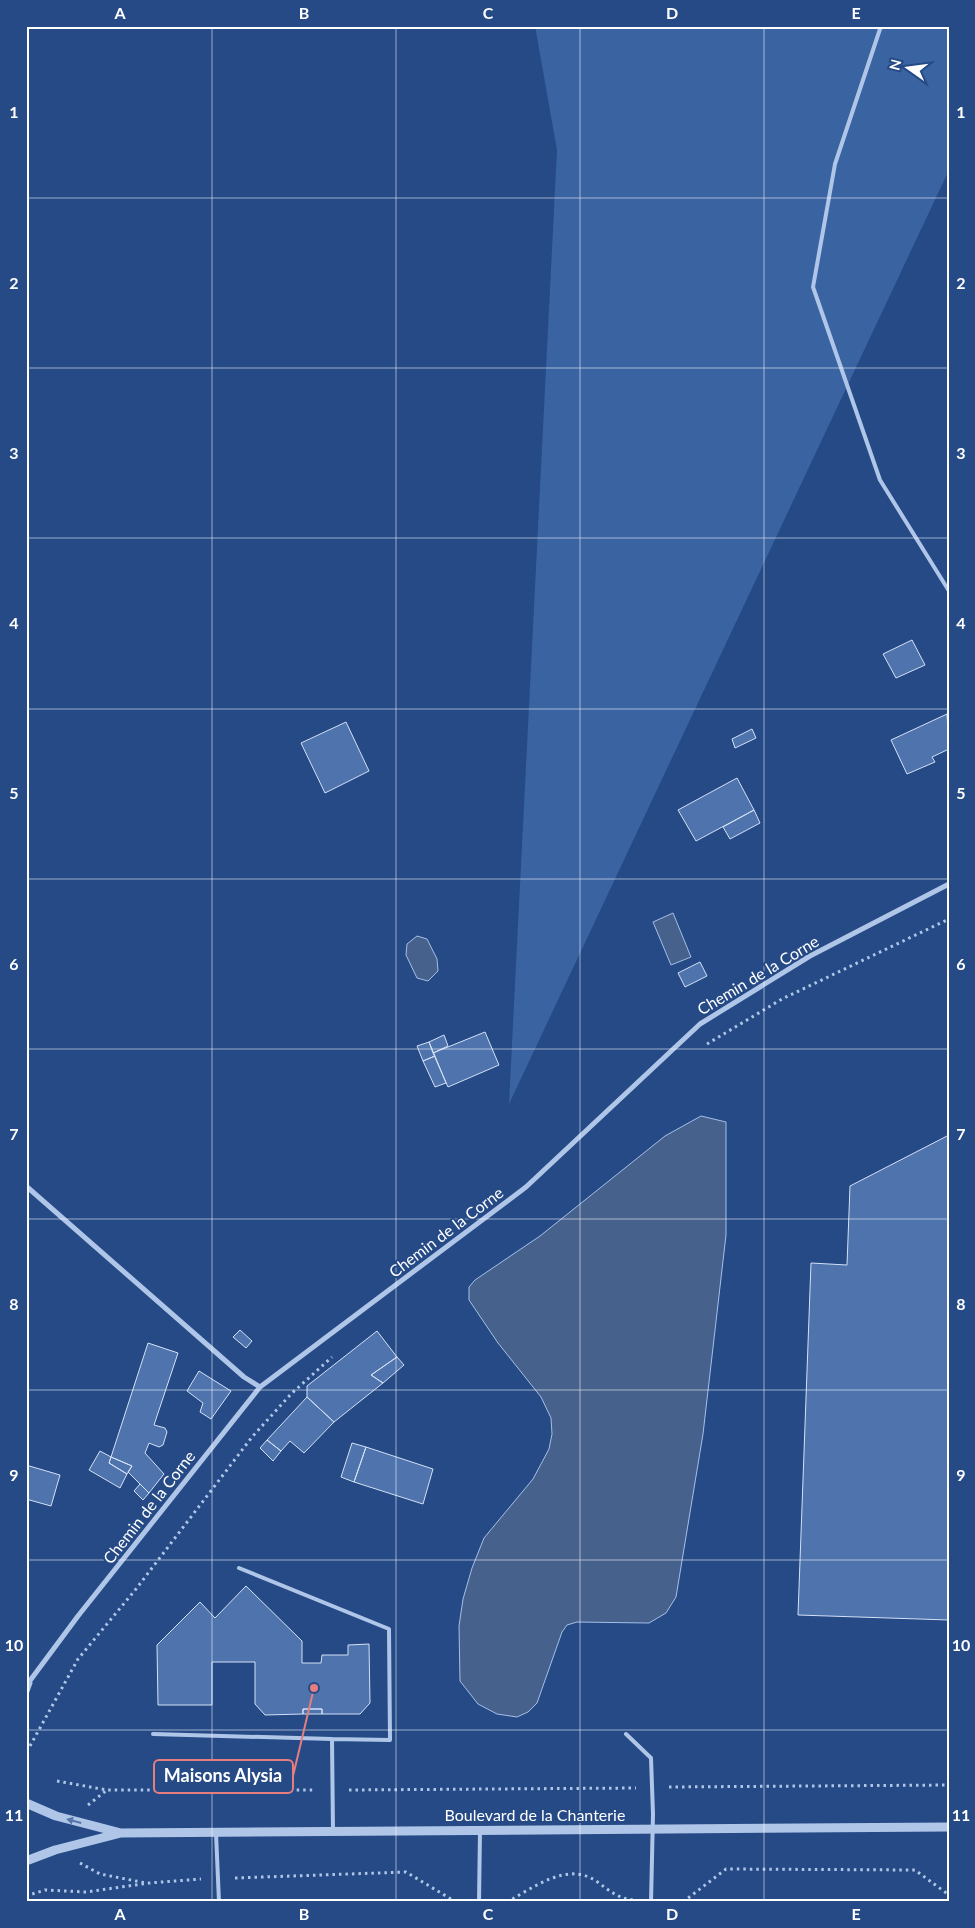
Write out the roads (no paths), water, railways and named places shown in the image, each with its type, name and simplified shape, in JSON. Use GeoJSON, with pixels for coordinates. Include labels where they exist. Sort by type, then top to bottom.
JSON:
{"type":"FeatureCollection","features":[{"type":"Feature","properties":{"kind":"street","name":"Chemin de la Corne"},"geometry":{"type":"LineString","coordinates":[[26,1694],[28,1684],[78,1616],[260,1387],[526,1188],[700,1024],[810,956],[949,884]]}},
{"type":"Feature","properties":{"kind":"street"},"geometry":{"type":"LineString","coordinates":[[26,1186],[244,1378],[260,1387]]}},
{"type":"Feature","properties":{"kind":"street","name":"Boulevard de la Chanterie"},"geometry":{"type":"LineString","coordinates":[[26,1803],[56,1816],[121,1834]]}},
{"type":"Feature","properties":{"kind":"street","name":"Boulevard de la Chanterie"},"geometry":{"type":"LineString","coordinates":[[26,1861],[55,1850],[121,1834],[949,1827]]}},
{"type":"Feature","properties":{"kind":"lane"},"geometry":{"type":"LineString","coordinates":[[881,26],[835,164],[813,287],[880,480],[949,591]]}},
{"type":"Feature","properties":{"kind":"lane"},"geometry":{"type":"LineString","coordinates":[[153,1734],[390,1740],[389,1629],[239,1568]]}},
{"type":"Feature","properties":{"kind":"lane"},"geometry":{"type":"LineString","coordinates":[[626,1734],[651,1758],[651,1902]]}},
{"type":"Feature","properties":{"kind":"lane"},"geometry":{"type":"LineString","coordinates":[[332,1739],[333,1832]]}},
{"type":"Feature","properties":{"kind":"lane"},"geometry":{"type":"LineString","coordinates":[[479,1902],[480,1831]]}},
{"type":"Feature","properties":{"kind":"lane"},"geometry":{"type":"LineString","coordinates":[[216,1832],[219,1902]]}},
{"type":"Feature","properties":{"kind":"place","name":"Maisons Alysia"},"geometry":{"type":"Point","coordinates":[314,1688]}}]}
